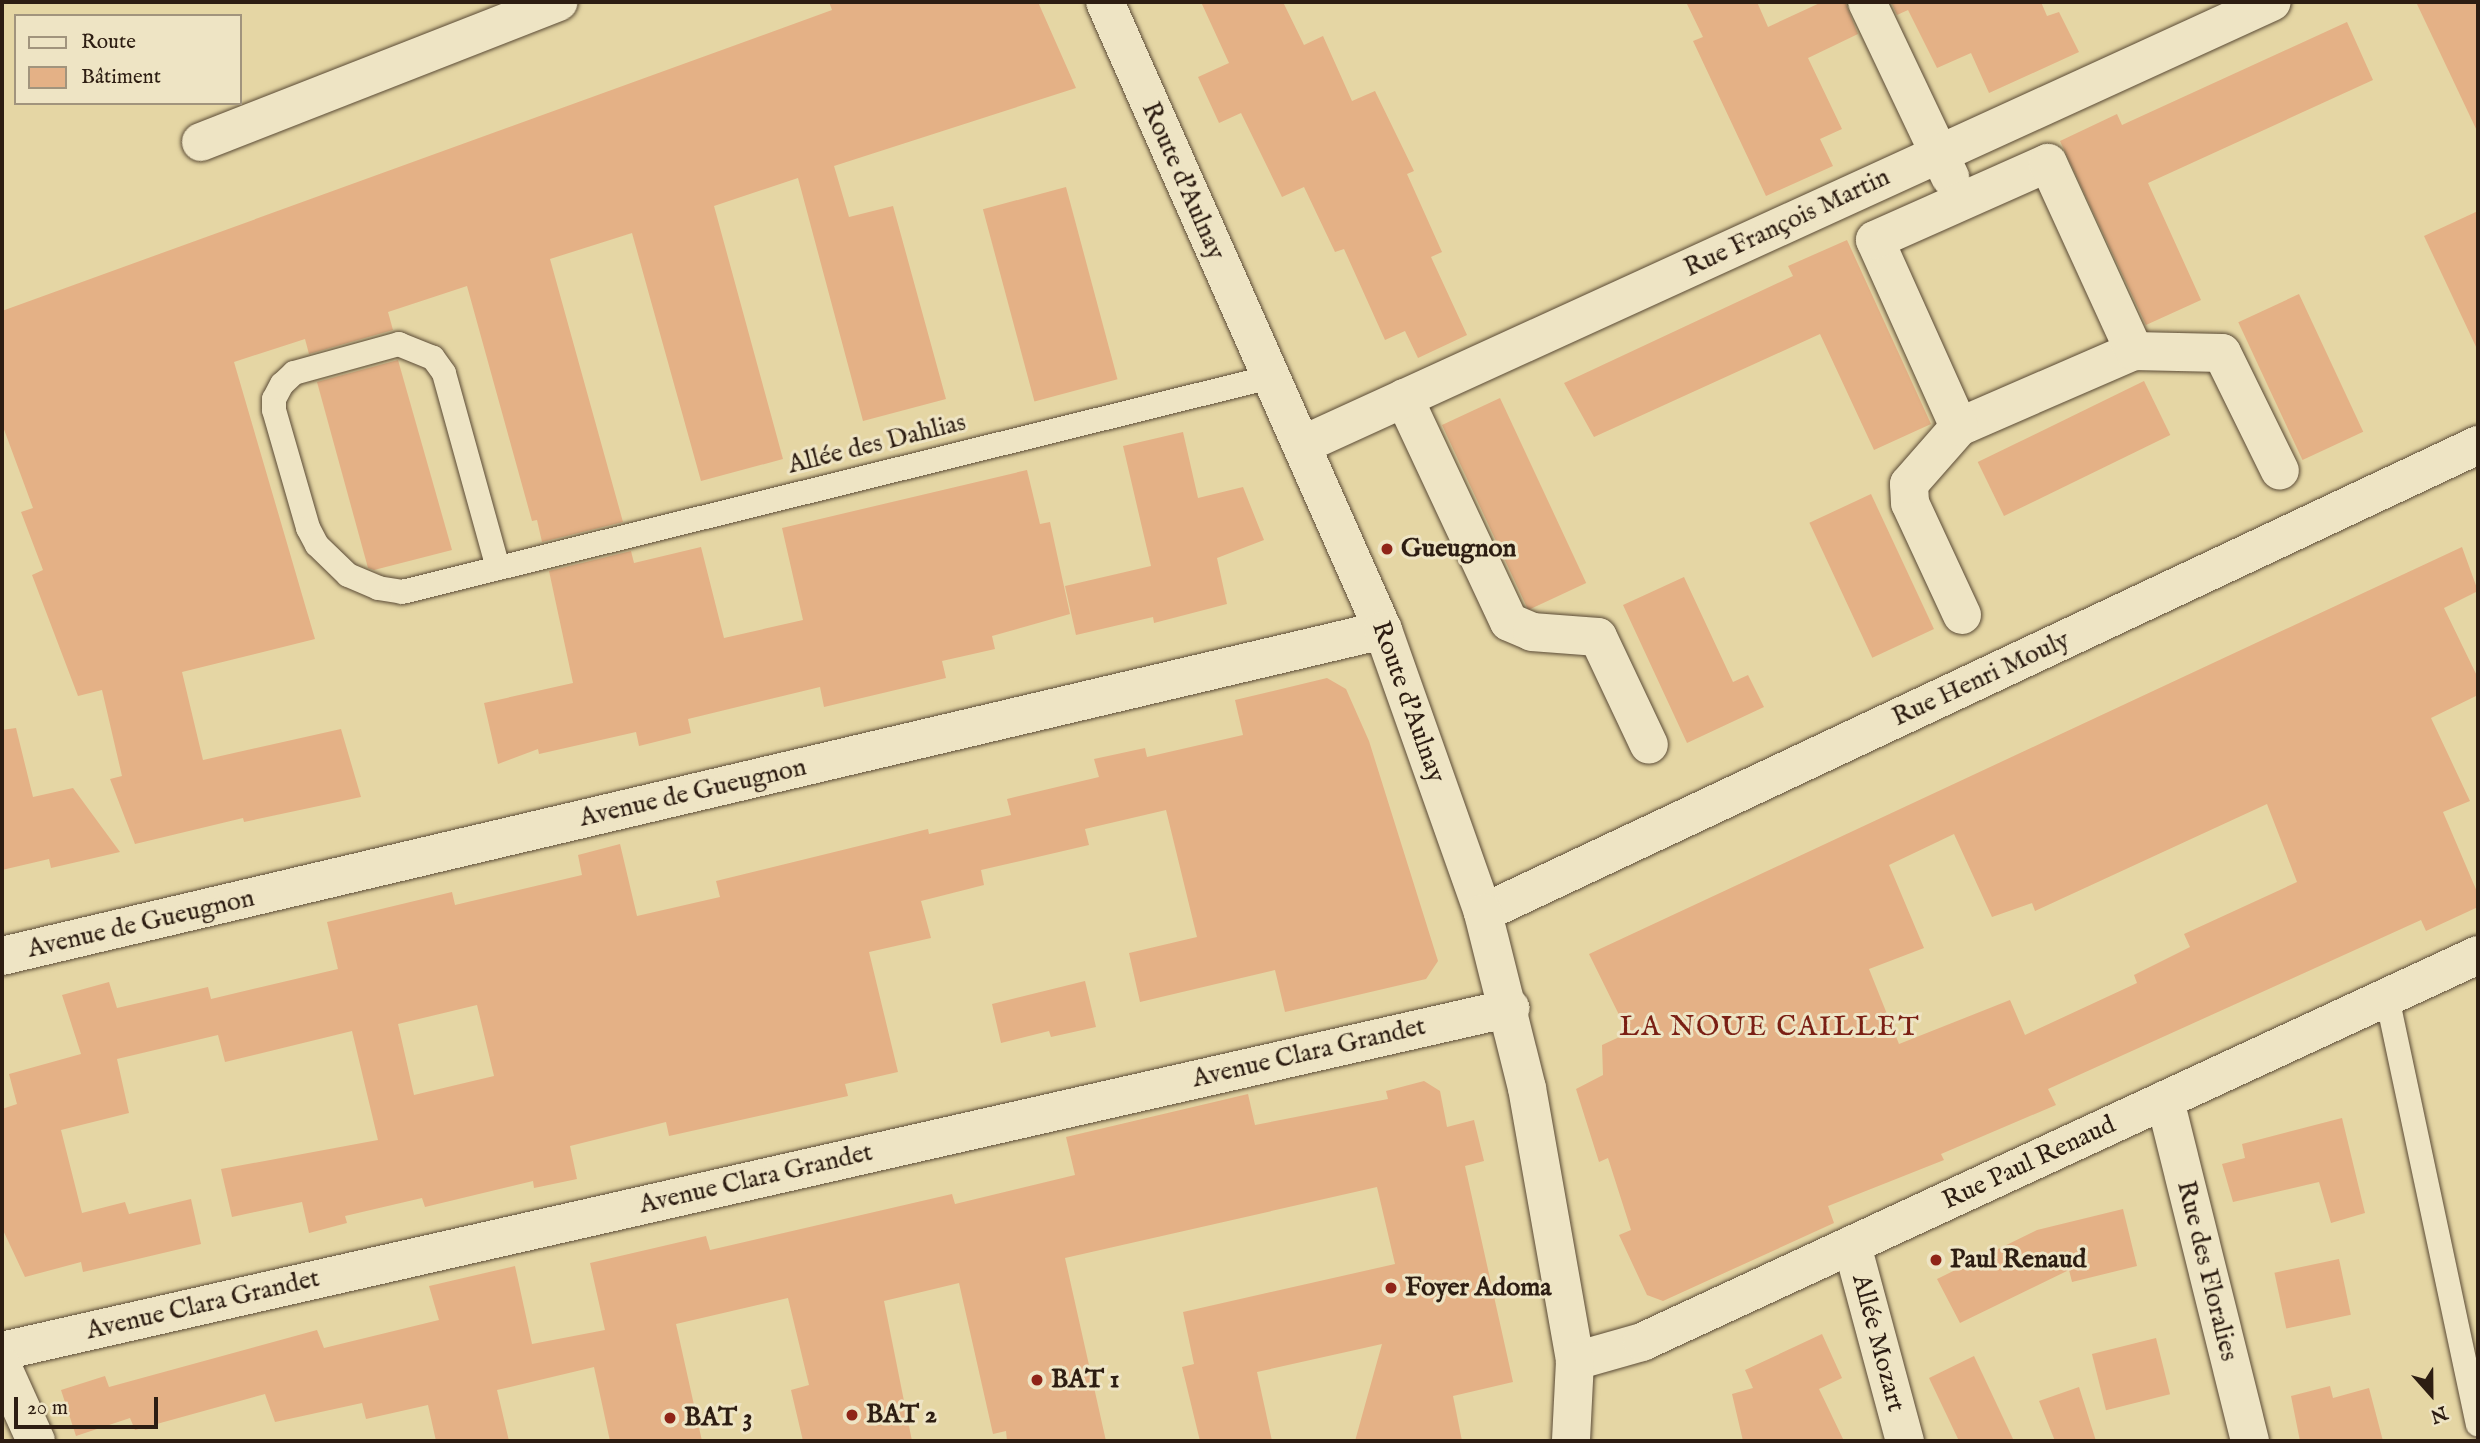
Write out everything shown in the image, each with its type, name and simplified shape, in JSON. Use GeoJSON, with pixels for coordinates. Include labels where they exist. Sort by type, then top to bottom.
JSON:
{"type":"FeatureCollection","features":[{"type":"Feature","properties":{"kind":"street"},"geometry":{"type":"LineString","coordinates":[[201,142],[559,2]]}},
{"type":"Feature","properties":{"kind":"street","name":"Route d'Aulnay"},"geometry":{"type":"LineString","coordinates":[[1105,2],[1383,629],[1483,913],[1510,1008],[1575,1361],[1571,1441]]}},
{"type":"Feature","properties":{"kind":"street"},"geometry":{"type":"LineString","coordinates":[[1867,2],[1962,201]]}},
{"type":"Feature","properties":{"kind":"street","name":"Rue François Martin"},"geometry":{"type":"LineString","coordinates":[[1302,445],[2272,2]]}},
{"type":"Feature","properties":{"kind":"street"},"geometry":{"type":"LineString","coordinates":[[1959,427],[1875,240],[2048,163],[2134,351]]}},
{"type":"Feature","properties":{"kind":"street"},"geometry":{"type":"LineString","coordinates":[[1962,615],[1910,503],[1909,484],[1959,427],[2134,351],[2222,353],[2280,471]]}},
{"type":"Feature","properties":{"kind":"street"},"geometry":{"type":"LineString","coordinates":[[1404,398],[1509,622],[1532,632],[1598,637],[1649,745]]}},
{"type":"Feature","properties":{"kind":"street","name":"Rue Henri Mouly"},"geometry":{"type":"LineString","coordinates":[[1483,913],[2478,445]]}},
{"type":"Feature","properties":{"kind":"street","name":"Avenue de Gueugnon"},"geometry":{"type":"LineString","coordinates":[[2,956],[1383,629]]}},
{"type":"Feature","properties":{"kind":"street","name":"Rue Paul Renaud"},"geometry":{"type":"LineString","coordinates":[[1575,1361],[1642,1342],[2478,955]]}},
{"type":"Feature","properties":{"kind":"street","name":"Avenue Clara Grandet"},"geometry":{"type":"LineString","coordinates":[[2,1351],[1510,1008]]}},
{"type":"Feature","properties":{"kind":"street","name":"Rue des Floralies"},"geometry":{"type":"LineString","coordinates":[[2165,1100],[2250,1441]]}},
{"type":"Feature","properties":{"kind":"street","name":"Allée Mozart"},"geometry":{"type":"LineString","coordinates":[[1852,1245],[1905,1441]]}},
{"type":"Feature","properties":{"kind":"street"},"geometry":{"type":"LineString","coordinates":[[2,1366],[36,1441]]}},
{"type":"Feature","properties":{"kind":"lane","name":"Allée des Dahlias"},"geometry":{"type":"LineString","coordinates":[[498,568],[444,373],[424,351],[399,344],[294,373],[282,384],[274,399],[274,410],[308,528],[329,559],[368,584],[402,592],[1271,377]]}},
{"type":"Feature","properties":{"kind":"lane"},"geometry":{"type":"LineString","coordinates":[[2387,997],[2478,1424]]}},
{"type":"Feature","properties":{"kind":"building"},"geometry":{"type":"Polygon","coordinates":[[[829,2],[1038,2],[1076,88],[834,166],[849,217],[893,206],[946,399],[863,421],[798,178],[714,206],[783,459],[701,481],[632,233],[550,259],[623,522],[542,542],[537,520],[532,521],[467,286],[388,312],[393,330],[309,354],[305,339],[234,362],[315,639],[182,672],[203,760],[341,729],[361,797],[244,822],[243,818],[135,844],[110,779],[122,776],[102,690],[78,696],[32,575],[43,570],[21,512],[33,508],[2,424],[2,311],[832,10],[829,2]]]}},
{"type":"Feature","properties":{"kind":"building"},"geometry":{"type":"Polygon","coordinates":[[[1201,2],[1283,2],[1304,45],[1323,36],[1352,101],[1375,91],[1414,171],[1407,174],[1442,252],[1431,257],[1467,335],[1418,358],[1405,331],[1385,340],[1344,249],[1335,252],[1304,187],[1282,197],[1241,113],[1219,123],[1198,77],[1229,63],[1201,2]]]}},
{"type":"Feature","properties":{"kind":"building"},"geometry":{"type":"Polygon","coordinates":[[[1686,2],[1757,2],[1768,27],[1822,2],[1845,2],[1858,34],[1808,58],[1842,129],[1820,139],[1833,166],[1766,196],[1693,41],[1703,37],[1686,2]]]}},
{"type":"Feature","properties":{"kind":"building"},"geometry":{"type":"Polygon","coordinates":[[[1891,2],[2041,2],[2047,16],[2059,12],[2079,52],[1989,93],[1971,53],[1937,68],[1908,10],[1897,15],[1891,2]]]}},
{"type":"Feature","properties":{"kind":"building"},"geometry":{"type":"Polygon","coordinates":[[[2416,2],[2478,2],[2478,133],[2416,2]]]}},
{"type":"Feature","properties":{"kind":"building"},"geometry":{"type":"Polygon","coordinates":[[[2347,22],[2373,80],[2148,183],[2201,300],[2146,325],[2060,141],[2117,114],[2122,125],[2347,22]]]}},
{"type":"Feature","properties":{"kind":"building"},"geometry":{"type":"Polygon","coordinates":[[[1066,187],[1118,379],[1034,401],[983,209],[1066,187]]]}},
{"type":"Feature","properties":{"kind":"building"},"geometry":{"type":"Polygon","coordinates":[[[2478,211],[2478,351],[2424,236],[2478,211]]]}},
{"type":"Feature","properties":{"kind":"building"},"geometry":{"type":"Polygon","coordinates":[[[1847,240],[1931,424],[1874,450],[1820,334],[1594,437],[1564,383],[1793,276],[1788,266],[1847,240]]]}},
{"type":"Feature","properties":{"kind":"building"},"geometry":{"type":"Polygon","coordinates":[[[2299,294],[2363,432],[2303,460],[2238,322],[2299,294]]]}},
{"type":"Feature","properties":{"kind":"building"},"geometry":{"type":"Polygon","coordinates":[[[398,360],[452,550],[374,570],[368,568],[317,382],[398,360]]]}},
{"type":"Feature","properties":{"kind":"building"},"geometry":{"type":"Polygon","coordinates":[[[2144,381],[2170,435],[2004,516],[1978,462],[2144,381]]]}},
{"type":"Feature","properties":{"kind":"building"},"geometry":{"type":"Polygon","coordinates":[[[1500,398],[1586,583],[1528,610],[1442,425],[1500,398]]]}},
{"type":"Feature","properties":{"kind":"building"},"geometry":{"type":"Polygon","coordinates":[[[1183,432],[1198,498],[1243,487],[1264,540],[1217,558],[1227,604],[1154,623],[1153,617],[1076,635],[1065,586],[1151,566],[1123,446],[1183,432]]]}},
{"type":"Feature","properties":{"kind":"building"},"geometry":{"type":"Polygon","coordinates":[[[1027,470],[1040,524],[1050,522],[1070,614],[992,636],[995,649],[942,661],[946,678],[824,707],[820,687],[688,719],[691,733],[639,746],[636,732],[539,754],[538,749],[498,764],[484,703],[573,683],[549,571],[631,551],[634,563],[701,547],[724,638],[803,620],[782,528],[1027,470]]]}},
{"type":"Feature","properties":{"kind":"building"},"geometry":{"type":"Polygon","coordinates":[[[1871,494],[1934,629],[1872,658],[1809,523],[1871,494]]]}},
{"type":"Feature","properties":{"kind":"building"},"geometry":{"type":"Polygon","coordinates":[[[2462,547],[2478,591],[2444,608],[2478,678],[2478,695],[2431,718],[2470,801],[2443,812],[2478,894],[2478,907],[2426,931],[2421,920],[2048,1089],[2056,1105],[1941,1154],[1944,1160],[1828,1206],[1834,1223],[1663,1301],[1647,1295],[1619,1235],[1631,1230],[1608,1158],[1599,1162],[1576,1089],[1603,1075],[1602,1045],[1628,1033],[1589,954],[2462,547]],[[2267,804],[2035,911],[2032,903],[1992,917],[1954,834],[1889,865],[1924,948],[1869,969],[1899,1044],[2010,1000],[2025,1035],[2137,983],[2134,975],[2190,947],[2184,934],[2297,882],[2267,804]]]}},
{"type":"Feature","properties":{"kind":"building"},"geometry":{"type":"Polygon","coordinates":[[[1684,577],[1733,682],[1748,675],[1764,707],[1687,743],[1623,605],[1684,577]]]}},
{"type":"Feature","properties":{"kind":"building"},"geometry":{"type":"Polygon","coordinates":[[[1327,678],[1346,689],[1369,741],[1438,961],[1426,979],[1285,1012],[1275,970],[1140,1002],[1129,953],[1197,937],[1166,810],[1085,829],[1089,845],[981,870],[984,885],[921,901],[931,938],[869,952],[898,1072],[845,1084],[848,1096],[669,1136],[666,1122],[570,1146],[577,1179],[534,1188],[533,1181],[425,1207],[422,1198],[345,1216],[347,1223],[309,1233],[302,1202],[232,1217],[221,1169],[378,1140],[352,1031],[225,1062],[218,1035],[117,1059],[129,1113],[61,1130],[82,1213],[125,1202],[129,1214],[191,1199],[201,1244],[83,1272],[81,1262],[25,1277],[2,1228],[2,1109],[17,1104],[9,1074],[81,1054],[62,995],[109,982],[117,1008],[208,987],[211,999],[338,969],[327,922],[452,892],[455,905],[582,875],[578,855],[620,844],[637,916],[720,897],[716,881],[928,829],[929,834],[1011,815],[1007,799],[1099,777],[1094,759],[1145,748],[1147,757],[1243,735],[1235,700],[1327,678]],[[477,1005],[398,1024],[414,1095],[494,1076],[477,1005]]]}},
{"type":"Feature","properties":{"kind":"building"},"geometry":{"type":"Polygon","coordinates":[[[16,728],[33,797],[73,788],[120,852],[51,868],[49,859],[2,870],[2,730],[16,728]]]}},
{"type":"Feature","properties":{"kind":"building"},"geometry":{"type":"Polygon","coordinates":[[[1085,981],[1096,1027],[1051,1037],[1049,1031],[1001,1043],[992,1004],[1085,981]]]}},
{"type":"Feature","properties":{"kind":"building"},"geometry":{"type":"Polygon","coordinates":[[[1424,1081],[1440,1091],[1447,1127],[1474,1120],[1484,1161],[1465,1166],[1513,1382],[1453,1396],[1462,1441],[1355,1441],[1382,1344],[1257,1372],[1272,1441],[1200,1441],[1182,1367],[1194,1364],[1183,1312],[1395,1264],[1377,1187],[1065,1258],[1106,1441],[1007,1441],[1006,1431],[993,1434],[959,1283],[884,1301],[912,1441],[803,1441],[791,1390],[809,1385],[788,1298],[676,1324],[702,1441],[610,1441],[594,1367],[497,1390],[509,1441],[436,1441],[428,1405],[366,1419],[362,1403],[275,1422],[265,1394],[135,1430],[130,1418],[76,1436],[61,1390],[105,1376],[109,1387],[317,1330],[324,1348],[439,1320],[429,1286],[515,1266],[532,1344],[605,1330],[590,1263],[706,1236],[710,1250],[952,1194],[955,1204],[1075,1175],[1066,1137],[1248,1094],[1255,1125],[1388,1099],[1386,1091],[1424,1081]]]}},
{"type":"Feature","properties":{"kind":"building"},"geometry":{"type":"Polygon","coordinates":[[[2342,1118],[2365,1213],[2331,1223],[2319,1182],[2233,1202],[2222,1164],[2245,1158],[2242,1144],[2342,1118]]]}},
{"type":"Feature","properties":{"kind":"building"},"geometry":{"type":"Polygon","coordinates":[[[2123,1209],[2137,1266],[2072,1282],[2069,1270],[1960,1323],[1937,1279],[2037,1230],[2123,1209]]]}},
{"type":"Feature","properties":{"kind":"building"},"geometry":{"type":"Polygon","coordinates":[[[2339,1259],[2351,1315],[2286,1328],[2274,1273],[2339,1259]]]}},
{"type":"Feature","properties":{"kind":"building"},"geometry":{"type":"Polygon","coordinates":[[[1822,1334],[1842,1378],[1819,1389],[1844,1441],[1743,1441],[1732,1394],[1753,1388],[1745,1370],[1822,1334]]]}},
{"type":"Feature","properties":{"kind":"building"},"geometry":{"type":"Polygon","coordinates":[[[2156,1338],[2170,1394],[2106,1410],[2092,1354],[2156,1338]]]}},
{"type":"Feature","properties":{"kind":"building"},"geometry":{"type":"Polygon","coordinates":[[[1974,1356],[2014,1441],[1959,1441],[1929,1378],[1974,1356]]]}},
{"type":"Feature","properties":{"kind":"building"},"geometry":{"type":"Polygon","coordinates":[[[2330,1386],[2333,1398],[2369,1388],[2383,1441],[2300,1441],[2291,1396],[2330,1386]]]}},
{"type":"Feature","properties":{"kind":"building"},"geometry":{"type":"Polygon","coordinates":[[[2079,1387],[2096,1441],[2055,1441],[2039,1401],[2079,1387]]]}},
{"type":"Feature","properties":{"kind":"place","name":"Gueugnon"},"geometry":{"type":"Point","coordinates":[1387,549]}},
{"type":"Feature","properties":{"kind":"place","name":"Paul Renaud"},"geometry":{"type":"Point","coordinates":[1936,1260]}},
{"type":"Feature","properties":{"kind":"place","name":"Foyer Adoma"},"geometry":{"type":"Point","coordinates":[1391,1288]}},
{"type":"Feature","properties":{"kind":"place","name":"BAT 1"},"geometry":{"type":"Point","coordinates":[1037,1380]}},
{"type":"Feature","properties":{"kind":"place","name":"BAT 2"},"geometry":{"type":"Point","coordinates":[852,1415]}},
{"type":"Feature","properties":{"kind":"place","name":"BAT 3"},"geometry":{"type":"Point","coordinates":[670,1418]}},
{"type":"Feature","properties":{"kind":"district","name":"LA NOUE CAILLET"},"geometry":{"type":"Point","coordinates":[1770,1028]}}]}
